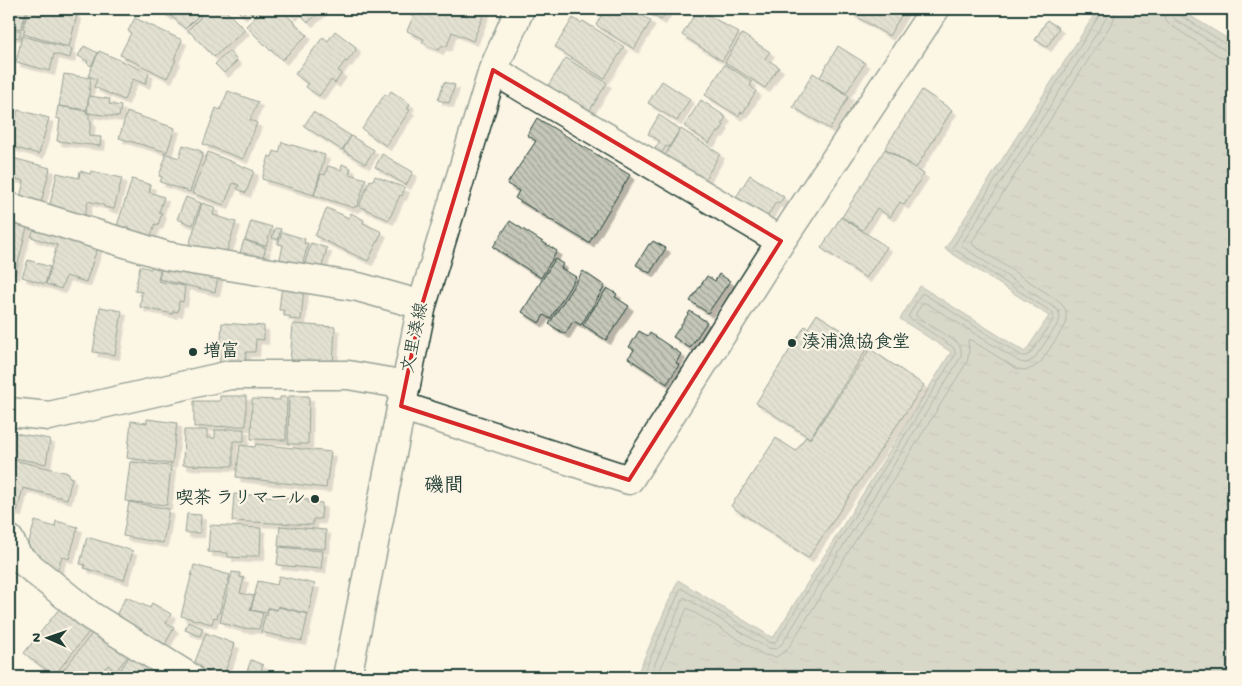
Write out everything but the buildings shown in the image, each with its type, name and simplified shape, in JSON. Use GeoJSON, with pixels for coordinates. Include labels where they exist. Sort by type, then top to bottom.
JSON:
{"type":"FeatureCollection","features":[{"type":"Feature","properties":{"kind":"street","name":"文里湊線"},"geometry":{"type":"LineString","coordinates":[[348,677],[422,304],[493,70],[520,9]]}},
{"type":"Feature","properties":{"kind":"street"},"geometry":{"type":"LineString","coordinates":[[9,412],[49,416],[230,375],[348,375],[629,480],[781,241],[935,9]]}},
{"type":"Feature","properties":{"kind":"street"},"geometry":{"type":"LineString","coordinates":[[493,70],[781,241]]}},
{"type":"Feature","properties":{"kind":"street"},"geometry":{"type":"LineString","coordinates":[[9,207],[167,256],[358,287],[422,304]]}},
{"type":"Feature","properties":{"kind":"street"},"geometry":{"type":"LineString","coordinates":[[9,539],[18,557],[91,616],[189,677]]}},
{"type":"Feature","properties":{"kind":"highlighted area"},"geometry":{"type":"Polygon","coordinates":[[[493,70],[781,241],[629,480],[401,406],[422,305],[493,70]]]}},
{"type":"Feature","properties":{"kind":"water"},"geometry":{"type":"Polygon","coordinates":[[[1098,9],[1179,9],[1233,42],[1233,677],[636,677],[678,580],[773,638],[951,352],[900,319],[920,286],[1025,352],[1049,316],[945,249],[1098,9]]]}},
{"type":"Feature","properties":{"kind":"place","name":"湊浦漁協食堂"},"geometry":{"type":"Point","coordinates":[792,343]}},
{"type":"Feature","properties":{"kind":"place","name":"増富"},"geometry":{"type":"Point","coordinates":[193,352]}},
{"type":"Feature","properties":{"kind":"place","name":"喫茶 ラリマール"},"geometry":{"type":"Point","coordinates":[315,499]}},
{"type":"Feature","properties":{"kind":"district","name":"磯間"},"geometry":{"type":"Point","coordinates":[444,487]}}]}
